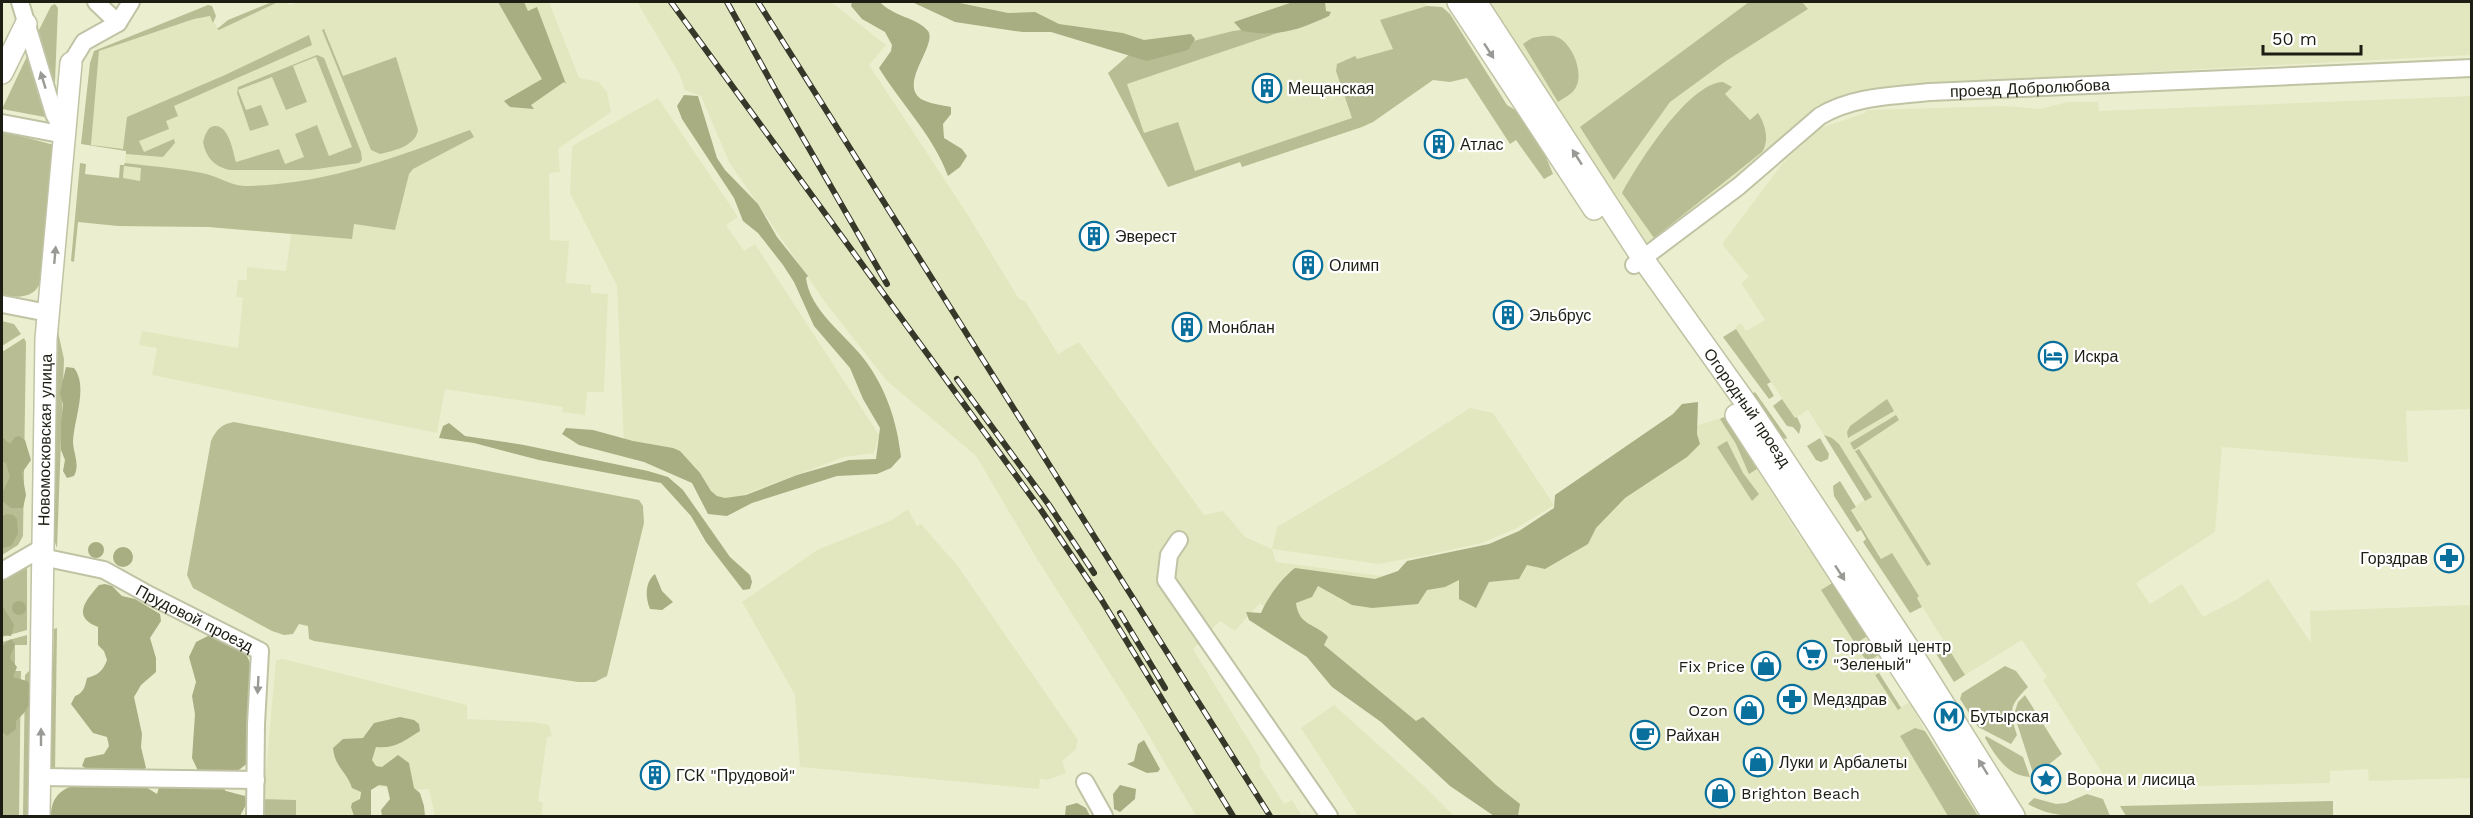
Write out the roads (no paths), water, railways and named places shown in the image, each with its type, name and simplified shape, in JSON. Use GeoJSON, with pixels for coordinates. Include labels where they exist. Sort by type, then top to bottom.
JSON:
{"type":"FeatureCollection","features":[{"type":"Feature","properties":{"kind":"main road","name":"Огородный проезд"},"geometry":{"type":"LineString","coordinates":[[1458,2],[1563,165],[1639,262],[1780,454],[1911,652],[2014,816]]}},
{"type":"Feature","properties":{"kind":"main road","name":"Огородный проезд"},"geometry":{"type":"LineString","coordinates":[[1476,2],[1670,313],[1936,722],[1993,816]]}},
{"type":"Feature","properties":{"kind":"main road"},"geometry":{"type":"LineString","coordinates":[[2,72],[26,24]]}},
{"type":"Feature","properties":{"kind":"main road","name":"Новомосковская улица"},"geometry":{"type":"LineString","coordinates":[[39,816],[48,313],[71,63]]}},
{"type":"Feature","properties":{"kind":"street"},"geometry":{"type":"LineString","coordinates":[[20,2],[54,114],[65,135]]}},
{"type":"Feature","properties":{"kind":"street"},"geometry":{"type":"LineString","coordinates":[[96,2],[118,23]]}},
{"type":"Feature","properties":{"kind":"street"},"geometry":{"type":"LineString","coordinates":[[71,63],[84,42],[118,23],[130,2]]}},
{"type":"Feature","properties":{"kind":"street","name":"проезд Добролюбова"},"geometry":{"type":"LineString","coordinates":[[1639,262],[1739,186],[1820,116],[1835,107],[1874,97],[1930,92],[2472,68]]}},
{"type":"Feature","properties":{"kind":"street"},"geometry":{"type":"LineString","coordinates":[[2,123],[65,135]]}},
{"type":"Feature","properties":{"kind":"street"},"geometry":{"type":"LineString","coordinates":[[2,304],[48,313]]}},
{"type":"Feature","properties":{"kind":"street"},"geometry":{"type":"LineString","coordinates":[[1179,540],[1169,555],[1166,580],[1329,816]]}},
{"type":"Feature","properties":{"kind":"street"},"geometry":{"type":"LineString","coordinates":[[2,571],[42,552]]}},
{"type":"Feature","properties":{"kind":"street","name":"Прудовой проезд"},"geometry":{"type":"LineString","coordinates":[[42,552],[104,570],[260,651],[255,816]]}},
{"type":"Feature","properties":{"kind":"street"},"geometry":{"type":"LineString","coordinates":[[40,777],[256,780]]}},
{"type":"Feature","properties":{"kind":"street"},"geometry":{"type":"LineString","coordinates":[[1085,782],[1104,816]]}},
{"type":"Feature","properties":{"kind":"railway"},"geometry":{"type":"LineString","coordinates":[[671,2],[1041,510],[1101,599],[1233,816]]}},
{"type":"Feature","properties":{"kind":"railway"},"geometry":{"type":"LineString","coordinates":[[727,2],[887,284]]}},
{"type":"Feature","properties":{"kind":"railway"},"geometry":{"type":"LineString","coordinates":[[758,2],[1270,816]]}},
{"type":"Feature","properties":{"kind":"railway"},"geometry":{"type":"LineString","coordinates":[[957,379],[1049,505],[1094,573]]}},
{"type":"Feature","properties":{"kind":"railway"},"geometry":{"type":"LineString","coordinates":[[1120,613],[1165,688]]}},
{"type":"Feature","properties":{"kind":"place","name":"Мещанская"},"geometry":{"type":"Point","coordinates":[1267,88]}},
{"type":"Feature","properties":{"kind":"place","name":"Атлас"},"geometry":{"type":"Point","coordinates":[1439,144]}},
{"type":"Feature","properties":{"kind":"place","name":"Эверест"},"geometry":{"type":"Point","coordinates":[1094,236]}},
{"type":"Feature","properties":{"kind":"place","name":"Олимп"},"geometry":{"type":"Point","coordinates":[1308,265]}},
{"type":"Feature","properties":{"kind":"place","name":"Эльбрус"},"geometry":{"type":"Point","coordinates":[1508,315]}},
{"type":"Feature","properties":{"kind":"place","name":"Монблан"},"geometry":{"type":"Point","coordinates":[1187,327]}},
{"type":"Feature","properties":{"kind":"place","name":"Искра"},"geometry":{"type":"Point","coordinates":[2053,356]}},
{"type":"Feature","properties":{"kind":"place","name":"Горздрав"},"geometry":{"type":"Point","coordinates":[2449,558]}},
{"type":"Feature","properties":{"kind":"place","name":"Торговый центр \"Зеленый\""},"geometry":{"type":"Point","coordinates":[1812,655]}},
{"type":"Feature","properties":{"kind":"place","name":"Fix Price"},"geometry":{"type":"Point","coordinates":[1766,666]}},
{"type":"Feature","properties":{"kind":"place","name":"Медздрав"},"geometry":{"type":"Point","coordinates":[1792,699]}},
{"type":"Feature","properties":{"kind":"place","name":"Ozon"},"geometry":{"type":"Point","coordinates":[1749,710]}},
{"type":"Feature","properties":{"kind":"place","name":"Бутырская"},"geometry":{"type":"Point","coordinates":[1949,716]}},
{"type":"Feature","properties":{"kind":"place","name":"Райхан"},"geometry":{"type":"Point","coordinates":[1645,735]}},
{"type":"Feature","properties":{"kind":"place","name":"Луки и Арбалеты"},"geometry":{"type":"Point","coordinates":[1758,762]}},
{"type":"Feature","properties":{"kind":"place","name":"ГСК \"Прудовой\""},"geometry":{"type":"Point","coordinates":[655,775]}},
{"type":"Feature","properties":{"kind":"place","name":"Ворона и лисица"},"geometry":{"type":"Point","coordinates":[2046,779]}},
{"type":"Feature","properties":{"kind":"place","name":"Brighton Beach"},"geometry":{"type":"Point","coordinates":[1720,793]}}]}
